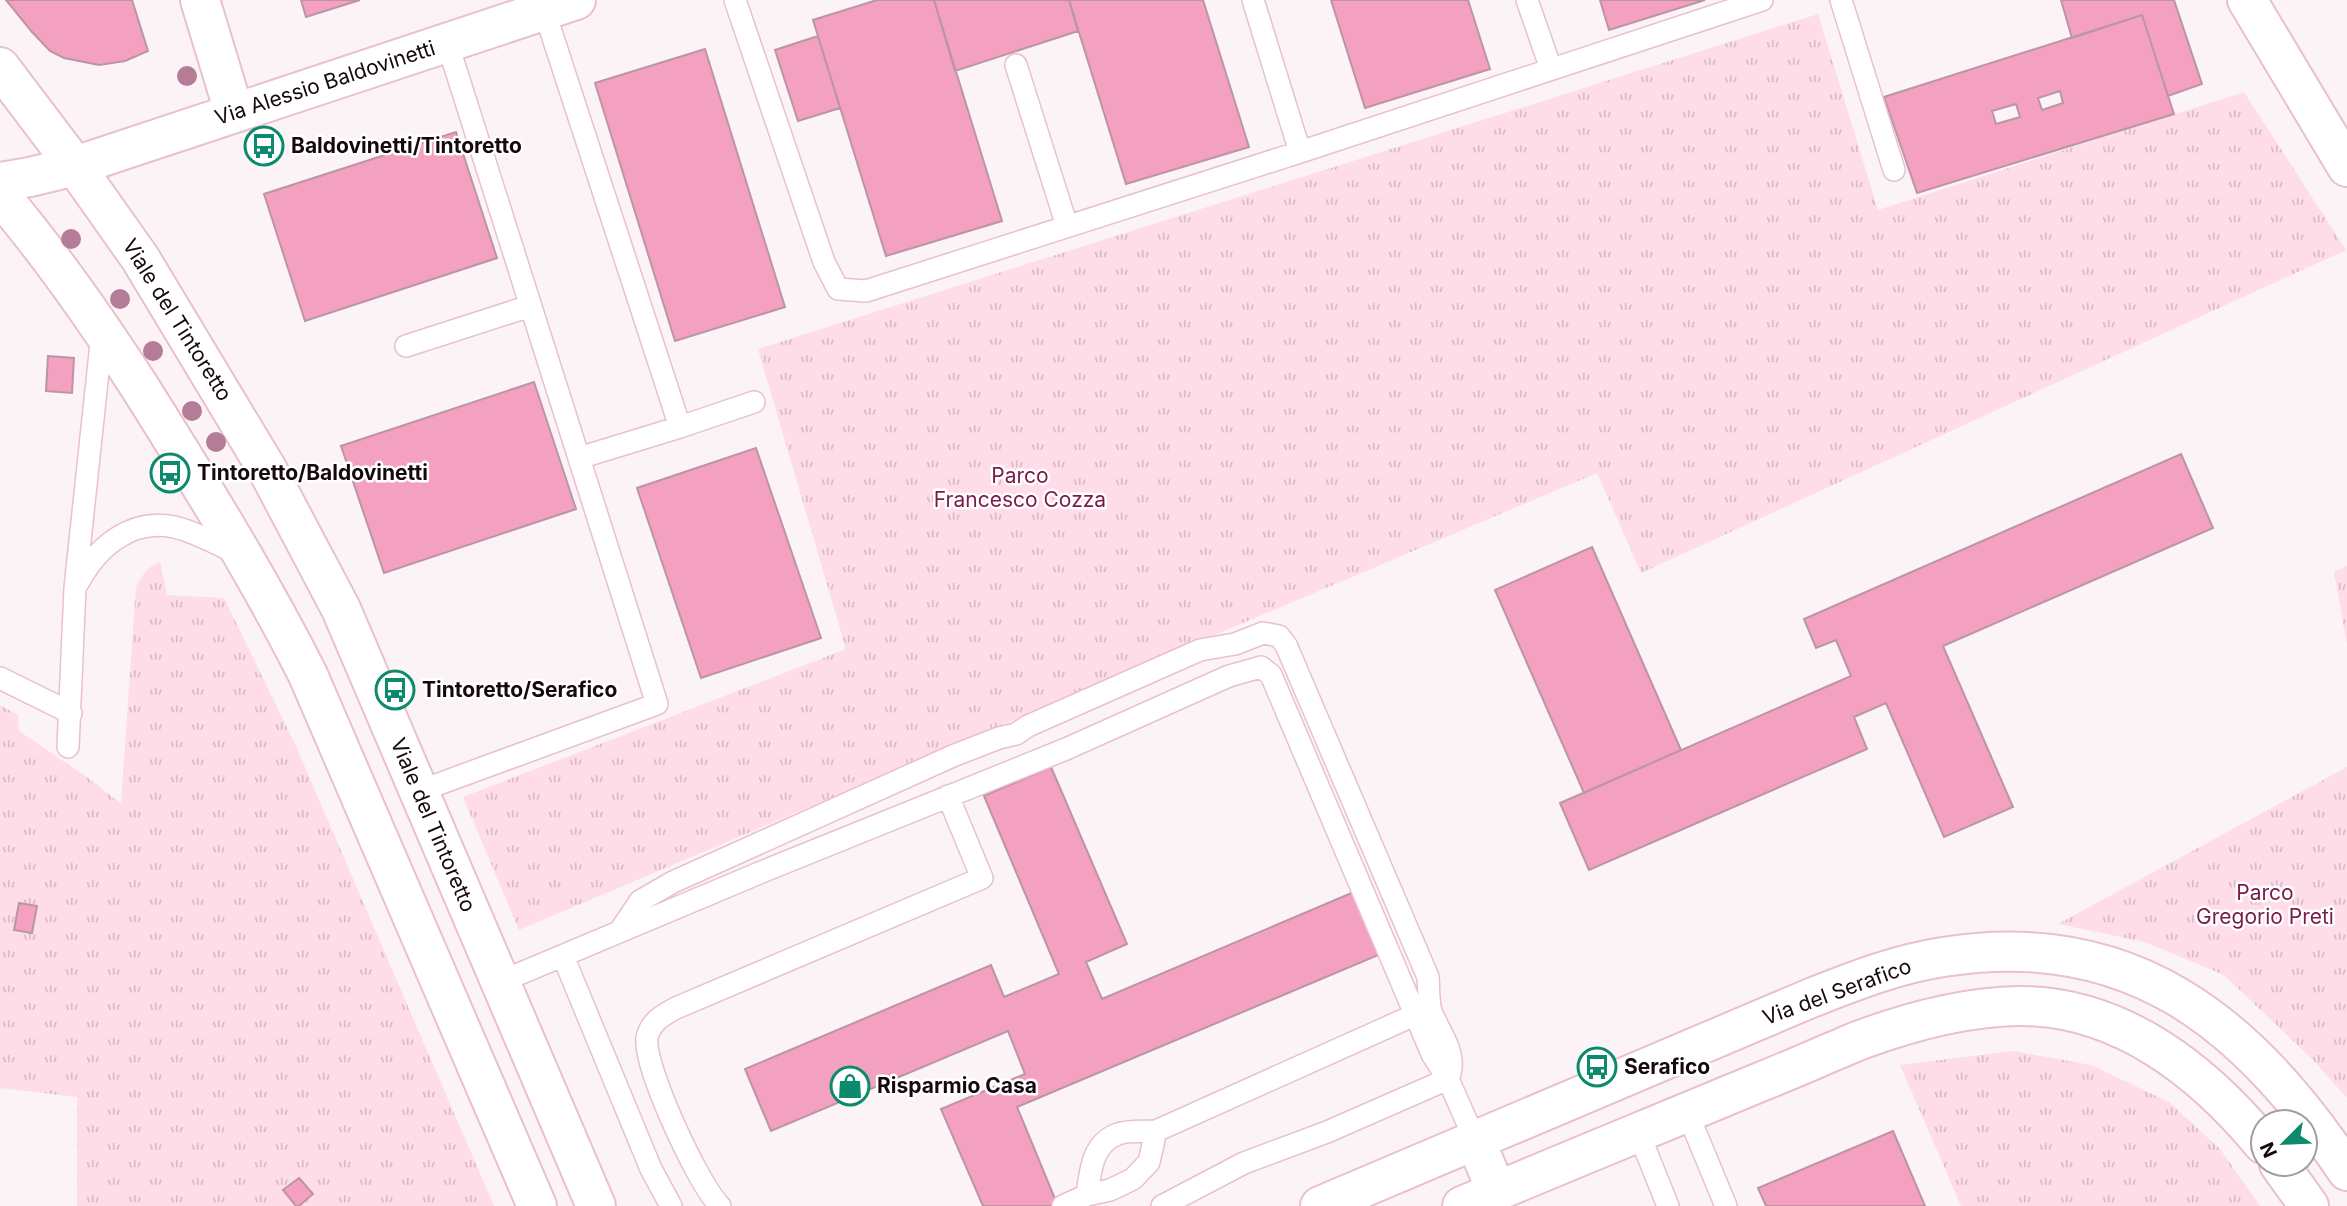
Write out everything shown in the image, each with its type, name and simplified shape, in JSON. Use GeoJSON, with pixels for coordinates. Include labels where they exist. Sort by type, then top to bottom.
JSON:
{"type":"FeatureCollection","features":[{"type":"Feature","properties":{"kind":"street"},"geometry":{"type":"LineString","coordinates":[[200,0],[234,113]]}},
{"type":"Feature","properties":{"kind":"street"},"geometry":{"type":"LineString","coordinates":[[2247,0],[2347,167]]}},
{"type":"Feature","properties":{"kind":"street","name":"Via Alessio Baldovinetti"},"geometry":{"type":"LineString","coordinates":[[0,182],[75,166],[560,5]]}},
{"type":"Feature","properties":{"kind":"street","name":"Viale del Tintoretto"},"geometry":{"type":"LineString","coordinates":[[0,67],[140,258],[286,503],[341,610],[596,1206]]}},
{"type":"Feature","properties":{"kind":"street"},"geometry":{"type":"LineString","coordinates":[[0,195],[66,277],[103,330],[245,556],[308,675],[537,1206]]}},
{"type":"Feature","properties":{"kind":"street","name":"Via del Serafico"},"geometry":{"type":"LineString","coordinates":[[1320,1206],[1865,977],[1941,957],[2019,951],[2054,953],[2100,962],[2144,979],[2177,996],[2263,1064],[2304,1111],[2347,1171]]}},
{"type":"Feature","properties":{"kind":"street"},"geometry":{"type":"LineString","coordinates":[[1475,1140],[1479,1199],[1862,1039],[1969,1010],[2031,1007],[2070,1012],[2091,1018],[2147,1041],[2192,1071],[2218,1094],[2249,1128]]}},
{"type":"Feature","properties":{"kind":"street"},"geometry":{"type":"LineString","coordinates":[[2289,1178],[2309,1206]]}},
{"type":"Feature","properties":{"kind":"lane"},"geometry":{"type":"LineString","coordinates":[[735,0],[824,262],[838,289],[866,291],[1762,0]]}},
{"type":"Feature","properties":{"kind":"lane"},"geometry":{"type":"LineString","coordinates":[[1253,0],[1300,152]]}},
{"type":"Feature","properties":{"kind":"lane"},"geometry":{"type":"LineString","coordinates":[[1527,0],[1551,69]]}},
{"type":"Feature","properties":{"kind":"lane"},"geometry":{"type":"LineString","coordinates":[[1841,0],[1894,170]]}},
{"type":"Feature","properties":{"kind":"lane"},"geometry":{"type":"LineString","coordinates":[[560,5],[680,427]]}},
{"type":"Feature","properties":{"kind":"lane"},"geometry":{"type":"LineString","coordinates":[[417,792],[657,704],[447,42]]}},
{"type":"Feature","properties":{"kind":"lane"},"geometry":{"type":"LineString","coordinates":[[1016,65],[1067,226]]}},
{"type":"Feature","properties":{"kind":"lane"},"geometry":{"type":"LineString","coordinates":[[406,346],[530,306]]}},
{"type":"Feature","properties":{"kind":"lane"},"geometry":{"type":"LineString","coordinates":[[68,747],[75,587],[103,330]]}},
{"type":"Feature","properties":{"kind":"lane"},"geometry":{"type":"LineString","coordinates":[[579,458],[754,402]]}},
{"type":"Feature","properties":{"kind":"lane"},"geometry":{"type":"LineString","coordinates":[[75,587],[102,549],[122,534],[144,526],[174,527],[245,556]]}},
{"type":"Feature","properties":{"kind":"lane"},"geometry":{"type":"LineString","coordinates":[[621,931],[640,901],[692,873],[955,755],[1016,734],[1028,726],[1200,650],[1235,644],[1263,633],[1279,636],[1286,645],[1428,977],[1423,1011]]}},
{"type":"Feature","properties":{"kind":"lane"},"geometry":{"type":"LineString","coordinates":[[499,982],[1066,749],[1229,676],[1261,667],[1271,675],[1339,835],[1423,1011],[1452,1056],[1452,1072],[1448,1079],[1327,1132],[1244,1163],[1162,1206]]}},
{"type":"Feature","properties":{"kind":"lane"},"geometry":{"type":"LineString","coordinates":[[0,678],[71,713]]}},
{"type":"Feature","properties":{"kind":"lane"},"geometry":{"type":"LineString","coordinates":[[720,1206],[704,1185],[693,1164],[652,1067],[647,1049],[647,1036],[651,1027],[661,1016],[676,1008],[982,878],[948,796]]}},
{"type":"Feature","properties":{"kind":"lane"},"geometry":{"type":"LineString","coordinates":[[563,956],[651,1169],[671,1206]]}},
{"type":"Feature","properties":{"kind":"lane"},"geometry":{"type":"LineString","coordinates":[[1087,1195],[1090,1169],[1099,1147],[1117,1134],[1156,1131],[1423,1011]]}},
{"type":"Feature","properties":{"kind":"lane"},"geometry":{"type":"LineString","coordinates":[[1448,1079],[1475,1140]]}},
{"type":"Feature","properties":{"kind":"lane"},"geometry":{"type":"LineString","coordinates":[[1687,1112],[1726,1206]]}},
{"type":"Feature","properties":{"kind":"lane"},"geometry":{"type":"LineString","coordinates":[[1063,1206],[1087,1195],[1110,1191],[1133,1179],[1149,1162],[1156,1131]]}},
{"type":"Feature","properties":{"kind":"lane"},"geometry":{"type":"LineString","coordinates":[[1639,1134],[1668,1206]]}},
{"type":"Feature","properties":{"kind":"green space","name":"Parco Francesco Cozza"},"geometry":{"type":"Polygon","coordinates":[[[1818,14],[1878,210],[2244,92],[2346,250],[1641,573],[1597,473],[519,930],[463,797],[846,649],[758,349],[1818,14]]]}},
{"type":"Feature","properties":{"kind":"green space"},"geometry":{"type":"Polygon","coordinates":[[[160,562],[167,595],[224,598],[295,744],[494,1206],[77,1206],[77,1097],[0,1088],[0,705],[18,715],[19,731],[121,804],[136,587],[145,572],[160,562]]]}},
{"type":"Feature","properties":{"kind":"green space"},"geometry":{"type":"Polygon","coordinates":[[[2347,566],[2347,644],[2334,572],[2347,566]]]}},
{"type":"Feature","properties":{"kind":"green space","name":"Parco Gregorio Preti"},"geometry":{"type":"Polygon","coordinates":[[[2347,767],[2347,1098],[2313,1060],[2224,975],[2145,942],[2058,924],[2347,767]]]}},
{"type":"Feature","properties":{"kind":"green space"},"geometry":{"type":"Polygon","coordinates":[[[2013,1051],[2091,1065],[2169,1102],[2220,1149],[2260,1206],[1961,1206],[1900,1065],[2013,1051]]]}},
{"type":"Feature","properties":{"kind":"building"},"geometry":{"type":"Polygon","coordinates":[[[6,0],[132,0],[148,51],[125,61],[99,65],[64,58],[50,51],[6,0]]]}},
{"type":"Feature","properties":{"kind":"building"},"geometry":{"type":"Polygon","coordinates":[[[301,0],[360,0],[306,17],[301,0]]]}},
{"type":"Feature","properties":{"kind":"building"},"geometry":{"type":"Polygon","coordinates":[[[877,0],[934,0],[1002,221],[886,256],[813,20],[877,0]]]}},
{"type":"Feature","properties":{"kind":"building"},"geometry":{"type":"Polygon","coordinates":[[[934,0],[1069,0],[1078,31],[955,71],[934,0]]]}},
{"type":"Feature","properties":{"kind":"building"},"geometry":{"type":"Polygon","coordinates":[[[1069,0],[1203,0],[1249,147],[1126,184],[1069,0]]]}},
{"type":"Feature","properties":{"kind":"building"},"geometry":{"type":"Polygon","coordinates":[[[1331,0],[1468,0],[1490,69],[1365,108],[1331,0]]]}},
{"type":"Feature","properties":{"kind":"building"},"geometry":{"type":"Polygon","coordinates":[[[1600,0],[1705,0],[1609,30],[1600,0]]]}},
{"type":"Feature","properties":{"kind":"building"},"geometry":{"type":"Polygon","coordinates":[[[2061,0],[2174,0],[2202,84],[2168,96],[2142,15],[2072,38],[2061,0]]]}},
{"type":"Feature","properties":{"kind":"building"},"geometry":{"type":"Polygon","coordinates":[[[2142,15],[2174,114],[1917,193],[1884,97],[2142,15]],[[2060,91],[2038,98],[2042,110],[2063,103],[2060,91]],[[2016,104],[1992,111],[1996,124],[2020,117],[2016,104]]]}},
{"type":"Feature","properties":{"kind":"building"},"geometry":{"type":"Polygon","coordinates":[[[818,36],[840,108],[798,121],[775,50],[818,36]]]}},
{"type":"Feature","properties":{"kind":"building"},"geometry":{"type":"Polygon","coordinates":[[[705,49],[785,307],[675,341],[595,83],[705,49]]]}},
{"type":"Feature","properties":{"kind":"building"},"geometry":{"type":"Polygon","coordinates":[[[456,132],[497,258],[305,321],[264,194],[456,132]]]}},
{"type":"Feature","properties":{"kind":"building"},"geometry":{"type":"Polygon","coordinates":[[[48,356],[74,358],[72,393],[46,391],[48,356]]]}},
{"type":"Feature","properties":{"kind":"building"},"geometry":{"type":"Polygon","coordinates":[[[534,382],[576,509],[384,573],[341,446],[534,382]]]}},
{"type":"Feature","properties":{"kind":"building"},"geometry":{"type":"Polygon","coordinates":[[[756,448],[821,638],[701,678],[637,488],[756,448]]]}},
{"type":"Feature","properties":{"kind":"building"},"geometry":{"type":"Polygon","coordinates":[[[2181,454],[2213,528],[1943,646],[2013,807],[1944,837],[1886,703],[1854,717],[1867,749],[1589,870],[1560,803],[1851,676],[1836,640],[1816,648],[1804,619],[2181,454]]]}},
{"type":"Feature","properties":{"kind":"building"},"geometry":{"type":"Polygon","coordinates":[[[1592,547],[1681,750],[1584,793],[1495,590],[1592,547]]]}},
{"type":"Feature","properties":{"kind":"building"},"geometry":{"type":"Polygon","coordinates":[[[1051,767],[1127,944],[1086,962],[1102,999],[1356,891],[1383,953],[1017,1107],[1058,1206],[983,1206],[941,1109],[1025,1074],[1008,1031],[771,1131],[745,1069],[991,965],[1004,997],[1059,974],[984,796],[1051,767]]]}},
{"type":"Feature","properties":{"kind":"building"},"geometry":{"type":"Polygon","coordinates":[[[19,903],[37,906],[32,933],[14,930],[19,903]]]}},
{"type":"Feature","properties":{"kind":"building"},"geometry":{"type":"Polygon","coordinates":[[[1893,1131],[1925,1206],[1766,1206],[1758,1188],[1893,1131]]]}},
{"type":"Feature","properties":{"kind":"building"},"geometry":{"type":"Polygon","coordinates":[[[299,1178],[313,1194],[296,1206],[283,1190],[299,1178]]]}},
{"type":"Feature","properties":{"kind":"place","name":"Baldovinetti/Tintoretto"},"geometry":{"type":"Point","coordinates":[264,146]}},
{"type":"Feature","properties":{"kind":"place","name":"Tintoretto/Baldovinetti"},"geometry":{"type":"Point","coordinates":[170,473]}},
{"type":"Feature","properties":{"kind":"place","name":"Tintoretto/Serafico"},"geometry":{"type":"Point","coordinates":[395,690]}},
{"type":"Feature","properties":{"kind":"place","name":"Serafico"},"geometry":{"type":"Point","coordinates":[1597,1067]}},
{"type":"Feature","properties":{"kind":"place","name":"Risparmio Casa"},"geometry":{"type":"Point","coordinates":[850,1086]}}]}
